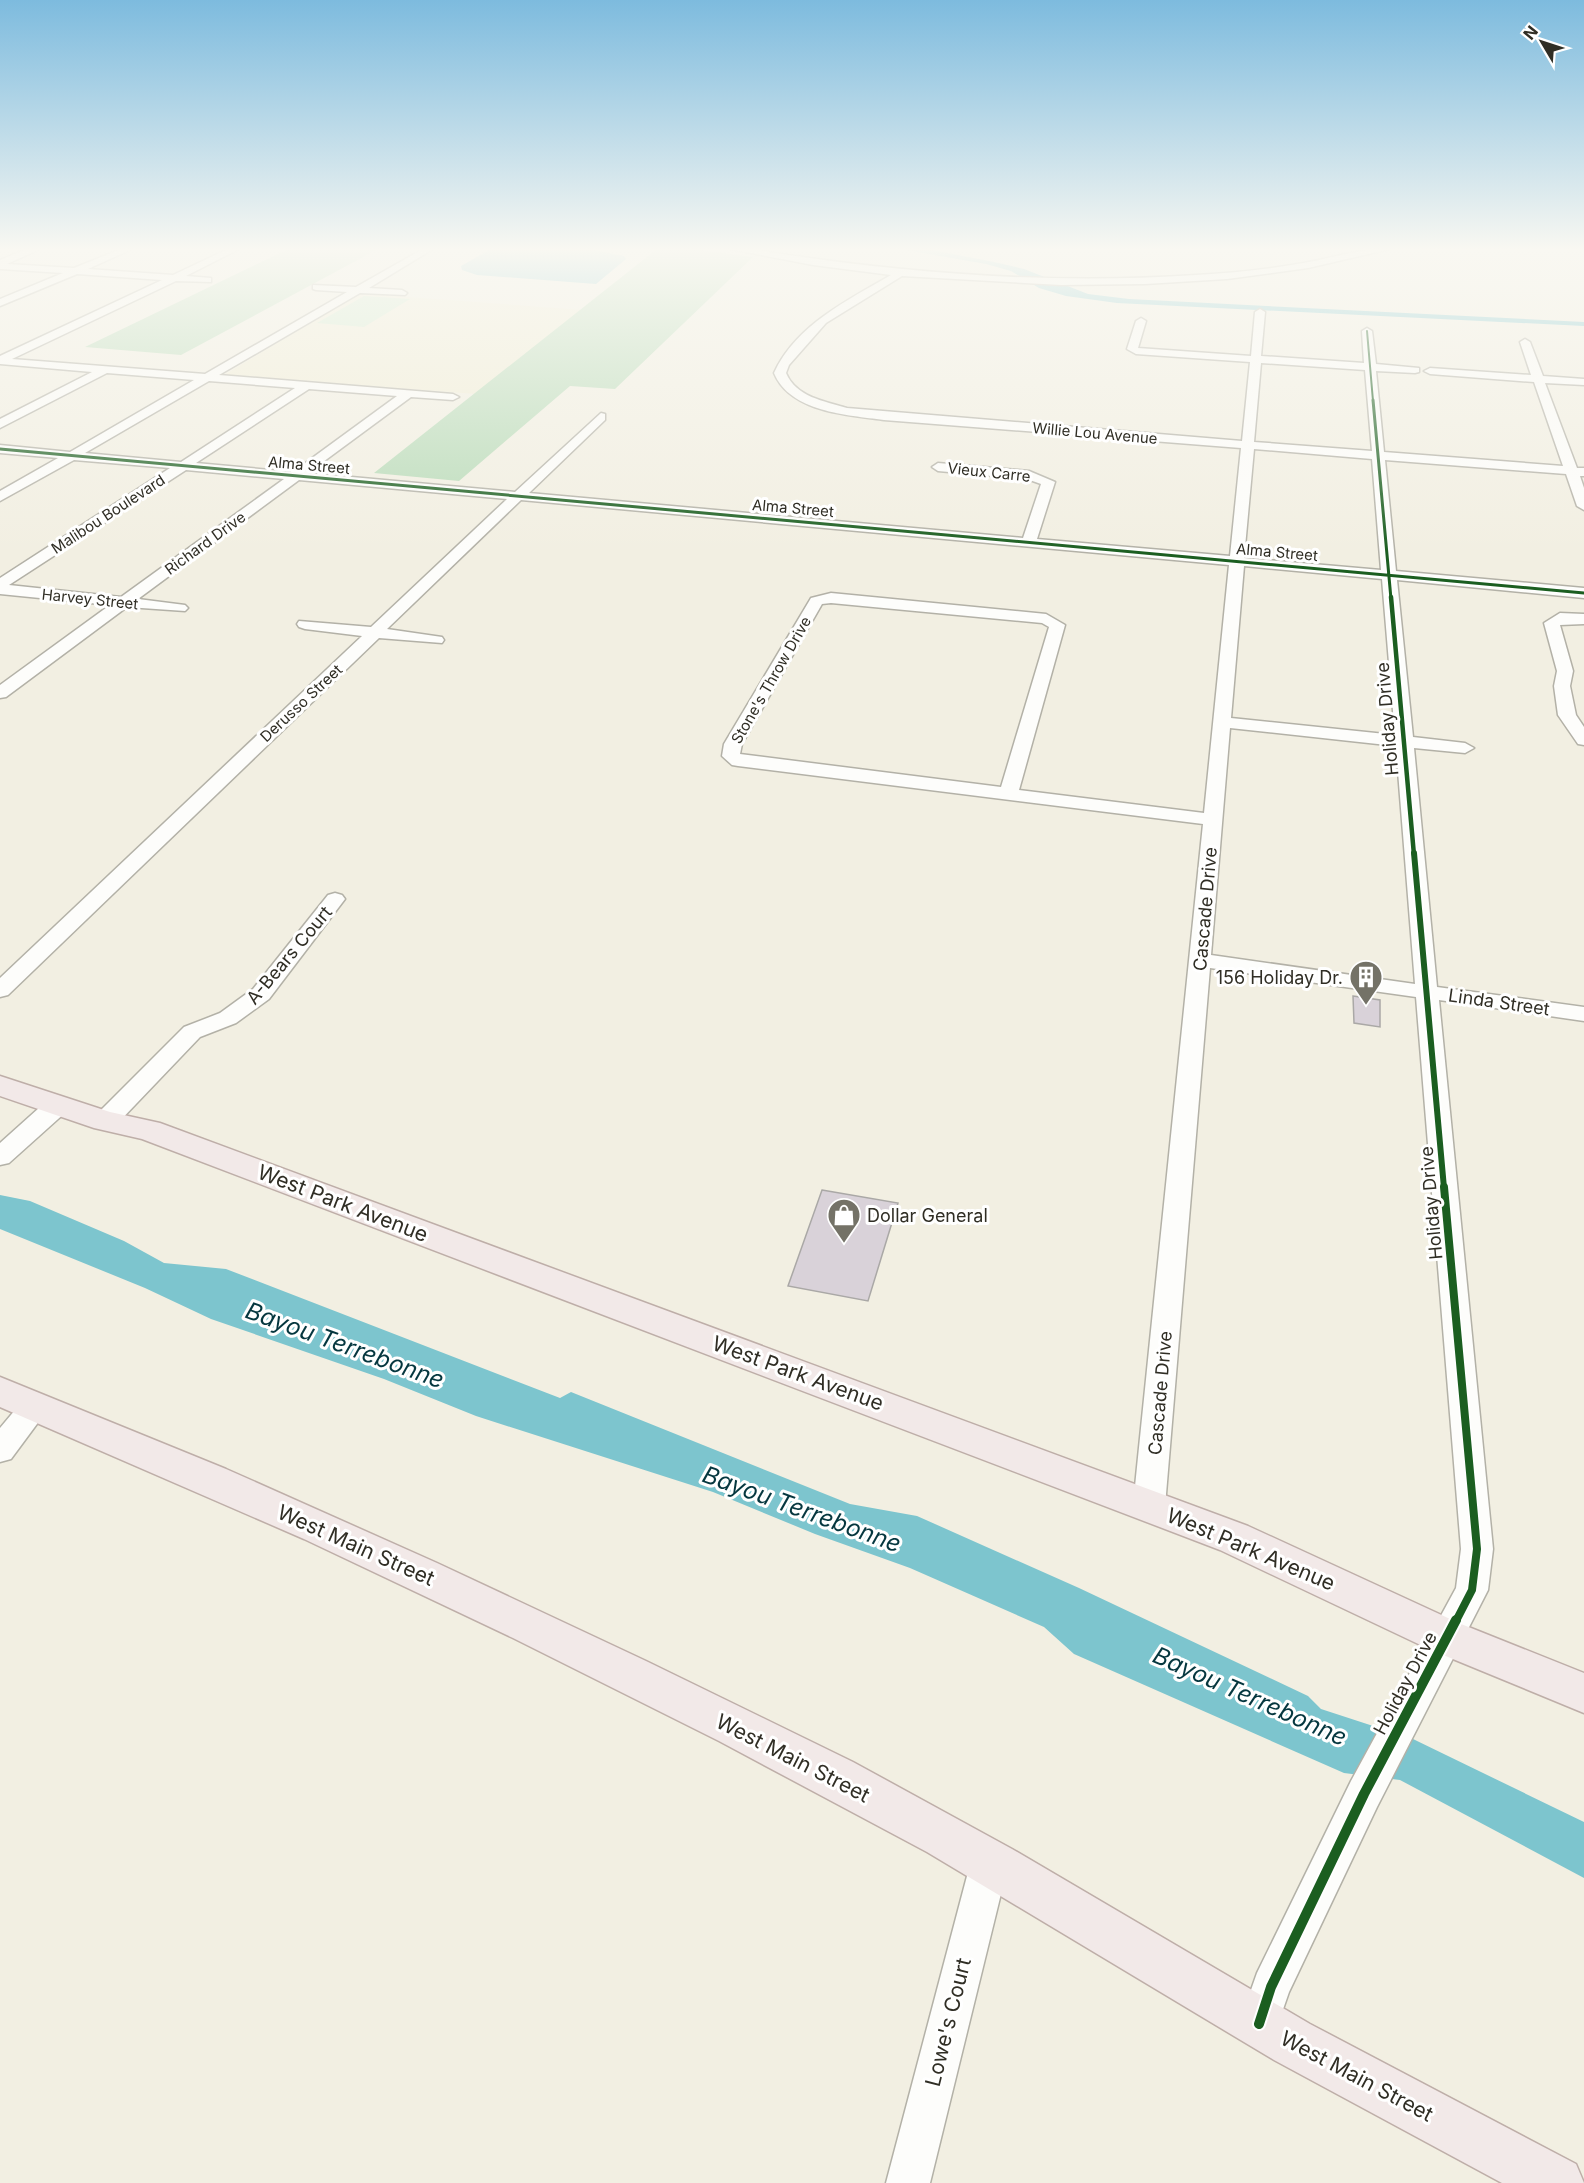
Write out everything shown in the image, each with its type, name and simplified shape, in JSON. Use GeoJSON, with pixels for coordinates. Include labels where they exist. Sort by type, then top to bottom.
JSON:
{"type":"FeatureCollection","features":[{"type":"Feature","properties":{"kind":"main road","name":"West Park Avenue"},"geometry":{"type":"LineString","coordinates":[[0,1086],[105,1121],[149,1130],[1234,1538],[1446,1637],[1584,1693]]}},
{"type":"Feature","properties":{"kind":"main road","name":"West Main Street"},"geometry":{"type":"LineString","coordinates":[[18,1398],[168,1459],[473,1598],[838,1779],[990,1861],[1259,2024],[1557,2183]]}},
{"type":"Feature","properties":{"kind":"street"},"geometry":{"type":"LineString","coordinates":[[0,361],[21,351]]}},
{"type":"Feature","properties":{"kind":"street"},"geometry":{"type":"LineString","coordinates":[[0,497],[253,351]]}},
{"type":"Feature","properties":{"kind":"street","name":"Willie Lou Avenue"},"geometry":{"type":"LineString","coordinates":[[796,351],[781,368],[781,379],[784,385],[816,403],[864,414],[1578,471]]}},
{"type":"Feature","properties":{"kind":"street"},"geometry":{"type":"LineString","coordinates":[[1145,351],[1415,370]]}},
{"type":"Feature","properties":{"kind":"street","name":"Cascade Drive"},"geometry":{"type":"LineString","coordinates":[[1149,1506],[1257,351]]}},
{"type":"Feature","properties":{"kind":"street","name":"Holiday Drive"},"geometry":{"type":"LineString","coordinates":[[1259,2024],[1271,1987],[1364,1794],[1472,1590],[1477,1549],[1369,351]]}},
{"type":"Feature","properties":{"kind":"street"},"geometry":{"type":"LineString","coordinates":[[1528,351],[1578,471],[1584,506]]}},
{"type":"Feature","properties":{"kind":"street"},"geometry":{"type":"LineString","coordinates":[[0,361],[453,397]]}},
{"type":"Feature","properties":{"kind":"street"},"geometry":{"type":"LineString","coordinates":[[0,424],[104,370]]}},
{"type":"Feature","properties":{"kind":"street"},"geometry":{"type":"LineString","coordinates":[[1430,371],[1584,382]]}},
{"type":"Feature","properties":{"kind":"street","name":"Malibou Boulevard"},"geometry":{"type":"LineString","coordinates":[[0,587],[307,385]]}},
{"type":"Feature","properties":{"kind":"street","name":"Richard Drive"},"geometry":{"type":"LineString","coordinates":[[0,693],[409,393]]}},
{"type":"Feature","properties":{"kind":"street","name":"Derusso Street"},"geometry":{"type":"LineString","coordinates":[[0,990],[601,417]]}},
{"type":"Feature","properties":{"kind":"street","name":"Alma Street"},"geometry":{"type":"LineString","coordinates":[[0,449],[1584,593]]}},
{"type":"Feature","properties":{"kind":"street","name":"Vieux Carre"},"geometry":{"type":"LineString","coordinates":[[938,467],[1029,475],[1048,482],[1029,542]]}},
{"type":"Feature","properties":{"kind":"street","name":"Harvey Street"},"geometry":{"type":"LineString","coordinates":[[0,587],[180,609]]}},
{"type":"Feature","properties":{"kind":"street","name":"Stone's Throw Drive"},"geometry":{"type":"LineString","coordinates":[[1008,794],[1057,625],[1046,620],[831,598],[816,601],[739,734],[731,756],[738,761],[1214,820]]}},
{"type":"Feature","properties":{"kind":"street"},"geometry":{"type":"LineString","coordinates":[[1584,619],[1560,618],[1552,623],[1565,671],[1562,687],[1567,715],[1584,740]]}},
{"type":"Feature","properties":{"kind":"street"},"geometry":{"type":"LineString","coordinates":[[305,624],[436,640]]}},
{"type":"Feature","properties":{"kind":"street"},"geometry":{"type":"LineString","coordinates":[[1223,722],[1465,748]]}},
{"type":"Feature","properties":{"kind":"street","name":"A-Bears Court"},"geometry":{"type":"LineString","coordinates":[[105,1121],[192,1032],[228,1018],[261,994],[335,899]]}},
{"type":"Feature","properties":{"kind":"street","name":"Linda Street"},"geometry":{"type":"LineString","coordinates":[[1200,960],[1584,1014]]}},
{"type":"Feature","properties":{"kind":"street"},"geometry":{"type":"LineString","coordinates":[[0,1157],[58,1105]]}},
{"type":"Feature","properties":{"kind":"street"},"geometry":{"type":"LineString","coordinates":[[0,1450],[18,1398]]}},
{"type":"Feature","properties":{"kind":"street","name":"Lowe's Court"},"geometry":{"type":"LineString","coordinates":[[908,2183],[990,1861]]}},
{"type":"Feature","properties":{"kind":"shaded area"},"geometry":{"type":"Polygon","coordinates":[[[264,351],[530,351],[476,394],[224,375],[264,351]]]}},
{"type":"Feature","properties":{"kind":"green space"},"geometry":{"type":"Polygon","coordinates":[[[131,351],[189,351],[181,355],[131,351]]]}},
{"type":"Feature","properties":{"kind":"green space"},"geometry":{"type":"Polygon","coordinates":[[[528,351],[655,351],[615,389],[570,386],[459,481],[374,473],[528,351]]]}},
{"type":"Feature","properties":{"kind":"water","name":"Bayou Terrebonne"},"geometry":{"type":"Polygon","coordinates":[[[0,1195],[30,1201],[124,1241],[164,1263],[226,1269],[560,1398],[571,1392],[850,1504],[917,1516],[1079,1588],[1308,1696],[1321,1709],[1413,1739],[1584,1822],[1584,1878],[1400,1780],[1344,1773],[1074,1654],[1044,1627],[910,1568],[815,1534],[713,1492],[476,1416],[384,1379],[211,1319],[145,1288],[0,1229],[0,1195]]]}},
{"type":"Feature","properties":{"kind":"building","name":"156 Holiday Dr."},"geometry":{"type":"Polygon","coordinates":[[[1353,996],[1380,1000],[1380,1027],[1354,1023],[1353,996]]]}},
{"type":"Feature","properties":{"kind":"building","name":"Dollar General"},"geometry":{"type":"Polygon","coordinates":[[[822,1190],[898,1203],[868,1301],[788,1286],[822,1190]]]}},
{"type":"Feature","properties":{"kind":"cycle path"},"geometry":{"type":"LineString","coordinates":[[1259,2024],[1271,1987],[1364,1794],[1472,1590],[1477,1549],[1369,351]]}},
{"type":"Feature","properties":{"kind":"cycle path"},"geometry":{"type":"LineString","coordinates":[[0,449],[1584,593]]}},
{"type":"Feature","properties":{"kind":"place","name":"156 Holiday Dr."},"geometry":{"type":"Point","coordinates":[1366,1006]}},
{"type":"Feature","properties":{"kind":"place","name":"Dollar General"},"geometry":{"type":"Point","coordinates":[844,1244]}}]}
